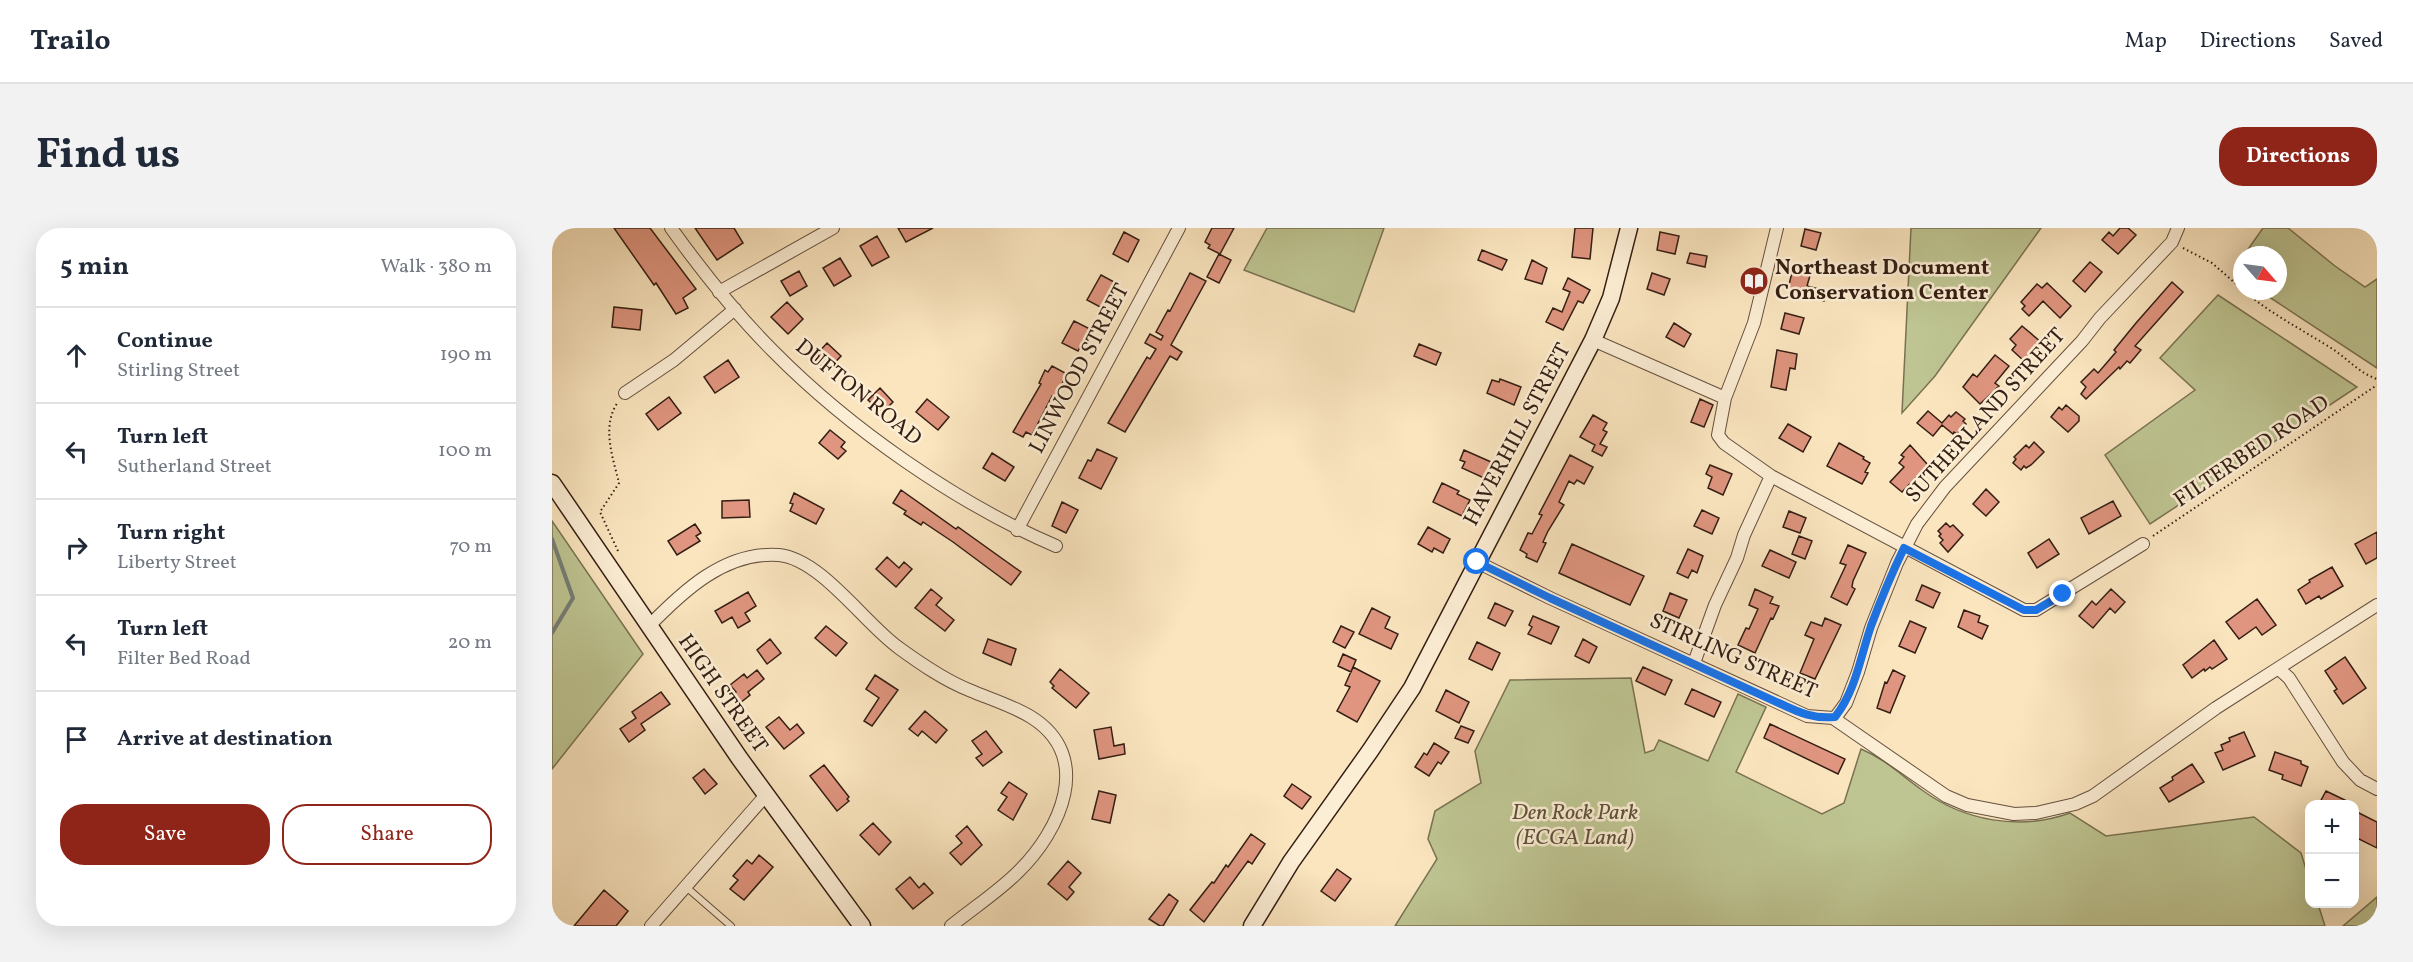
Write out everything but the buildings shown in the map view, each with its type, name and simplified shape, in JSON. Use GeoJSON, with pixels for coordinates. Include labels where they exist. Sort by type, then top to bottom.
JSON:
{"type":"FeatureCollection","features":[{"type":"Feature","properties":{"kind":"main road","name":"HAVERHILL STREET"},"geometry":{"type":"LineString","coordinates":[[1252,926],[1291,862],[1371,751],[1412,688],[1593,340],[1611,298],[1629,228]]}},
{"type":"Feature","properties":{"kind":"main road","name":"HIGH STREET"},"geometry":{"type":"LineString","coordinates":[[552,483],[648,627],[766,795],[862,926]]}},
{"type":"Feature","properties":{"kind":"street","name":"DUFTON ROAD"},"geometry":{"type":"LineString","coordinates":[[671,228],[719,292],[772,350],[842,413],[910,463],[1017,530],[1056,546]]}},
{"type":"Feature","properties":{"kind":"street"},"geometry":{"type":"LineString","coordinates":[[719,292],[833,228]]}},
{"type":"Feature","properties":{"kind":"street","name":"LINWOOD STREET"},"geometry":{"type":"LineString","coordinates":[[1017,530],[1179,228]]}},
{"type":"Feature","properties":{"kind":"street"},"geometry":{"type":"LineString","coordinates":[[1777,228],[1754,323],[1725,398],[1718,435],[1724,443],[1771,476],[2024,610],[2036,610],[2143,544]]}},
{"type":"Feature","properties":{"kind":"street","name":"SUTHERLAND STREET"},"geometry":{"type":"LineString","coordinates":[[1833,718],[1846,703],[1871,628],[1904,548],[1917,524],[1945,487],[2172,242],[2178,228]]}},
{"type":"Feature","properties":{"kind":"street"},"geometry":{"type":"LineString","coordinates":[[625,393],[674,360],[735,309]]}},
{"type":"Feature","properties":{"kind":"street"},"geometry":{"type":"LineString","coordinates":[[1593,340],[1725,398]]}},
{"type":"Feature","properties":{"kind":"street"},"geometry":{"type":"LineString","coordinates":[[1694,663],[1715,605],[1771,476]]}},
{"type":"Feature","properties":{"kind":"street"},"geometry":{"type":"LineString","coordinates":[[648,627],[679,595],[726,564],[754,556],[778,555],[792,558],[807,565],[850,601],[894,645],[920,663],[968,690],[1011,707],[1046,729],[1057,744],[1065,764],[1067,786],[1064,801],[1048,831],[1020,870],[999,890],[951,926]]}},
{"type":"Feature","properties":{"kind":"street","name":"STIRLING STREET"},"geometry":{"type":"LineString","coordinates":[[1477,562],[1807,716],[1833,718],[1946,796],[1967,805],[2013,814],[2036,813],[2075,804],[2093,796],[2216,708],[2377,605]]}},
{"type":"Feature","properties":{"kind":"street"},"geometry":{"type":"LineString","coordinates":[[2279,669],[2289,678],[2343,762],[2360,780],[2377,789]]}},
{"type":"Feature","properties":{"kind":"street"},"geometry":{"type":"LineString","coordinates":[[651,926],[766,795]]}},
{"type":"Feature","properties":{"kind":"lane"},"geometry":{"type":"LineString","coordinates":[[684,886],[731,926]]}},
{"type":"Feature","properties":{"kind":"path"},"geometry":{"type":"LineString","coordinates":[[2368,228],[2377,240]]}},
{"type":"Feature","properties":{"kind":"path"},"geometry":{"type":"LineString","coordinates":[[2172,242],[2212,263],[2233,281]]}},
{"type":"Feature","properties":{"kind":"path"},"geometry":{"type":"LineString","coordinates":[[2255,300],[2333,349],[2364,374],[2377,379]]}},
{"type":"Feature","properties":{"kind":"path","name":"FILTERBED ROAD"},"geometry":{"type":"LineString","coordinates":[[2143,544],[2377,385]]}},
{"type":"Feature","properties":{"kind":"path"},"geometry":{"type":"LineString","coordinates":[[618,553],[600,512],[619,483],[609,435],[612,410],[625,393]]}},
{"type":"Feature","properties":{"kind":"green space"},"geometry":{"type":"Polygon","coordinates":[[[1267,228],[1384,228],[1354,312],[1244,270],[1267,228]]]}},
{"type":"Feature","properties":{"kind":"green space"},"geometry":{"type":"Polygon","coordinates":[[[1911,228],[2041,228],[1935,376],[1902,413],[1911,228]]]}},
{"type":"Feature","properties":{"kind":"green space"},"geometry":{"type":"Polygon","coordinates":[[[2263,228],[2288,228],[2365,287],[2377,279],[2377,368],[2274,300],[2287,300],[2287,246],[2250,246],[2263,228]]]}},
{"type":"Feature","properties":{"kind":"green space"},"geometry":{"type":"Polygon","coordinates":[[[2218,295],[2357,387],[2150,524],[2105,455],[2195,390],[2160,358],[2218,295]]]}},
{"type":"Feature","properties":{"kind":"green space"},"geometry":{"type":"Polygon","coordinates":[[[552,521],[643,654],[552,769],[552,521]]]}},
{"type":"Feature","properties":{"kind":"green space","name":"Den Rock Park (ECGA Land)"},"geometry":{"type":"Polygon","coordinates":[[[1631,678],[1645,753],[1654,750],[1659,740],[1708,761],[1738,694],[1766,707],[1736,772],[1822,814],[1844,803],[1861,749],[1885,762],[1938,801],[1974,816],[1993,820],[2032,821],[2070,813],[2106,836],[2254,817],[2301,853],[2305,866],[2305,908],[2319,908],[2325,926],[1395,926],[1437,859],[1428,839],[1435,811],[1481,783],[1475,751],[1510,680],[1631,678]]]}},
{"type":"Feature","properties":{"kind":"green space"},"geometry":{"type":"Polygon","coordinates":[[[2377,897],[2377,926],[2343,926],[2377,897]]]}},
{"type":"Feature","properties":{"kind":"waterway"},"geometry":{"type":"LineString","coordinates":[[552,539],[573,598],[552,633]]}},
{"type":"Feature","properties":{"kind":"place","name":"Northeast Document Conservation Center"},"geometry":{"type":"Point","coordinates":[1754,281]}},
{"type":"Feature","properties":{"kind":"route"},"geometry":{"type":"LineString","coordinates":[[1477,562],[1807,716],[1817,718],[1835,717],[1846,703],[1871,628],[1904,548],[2024,610],[2036,610],[2063,594]]}}]}
